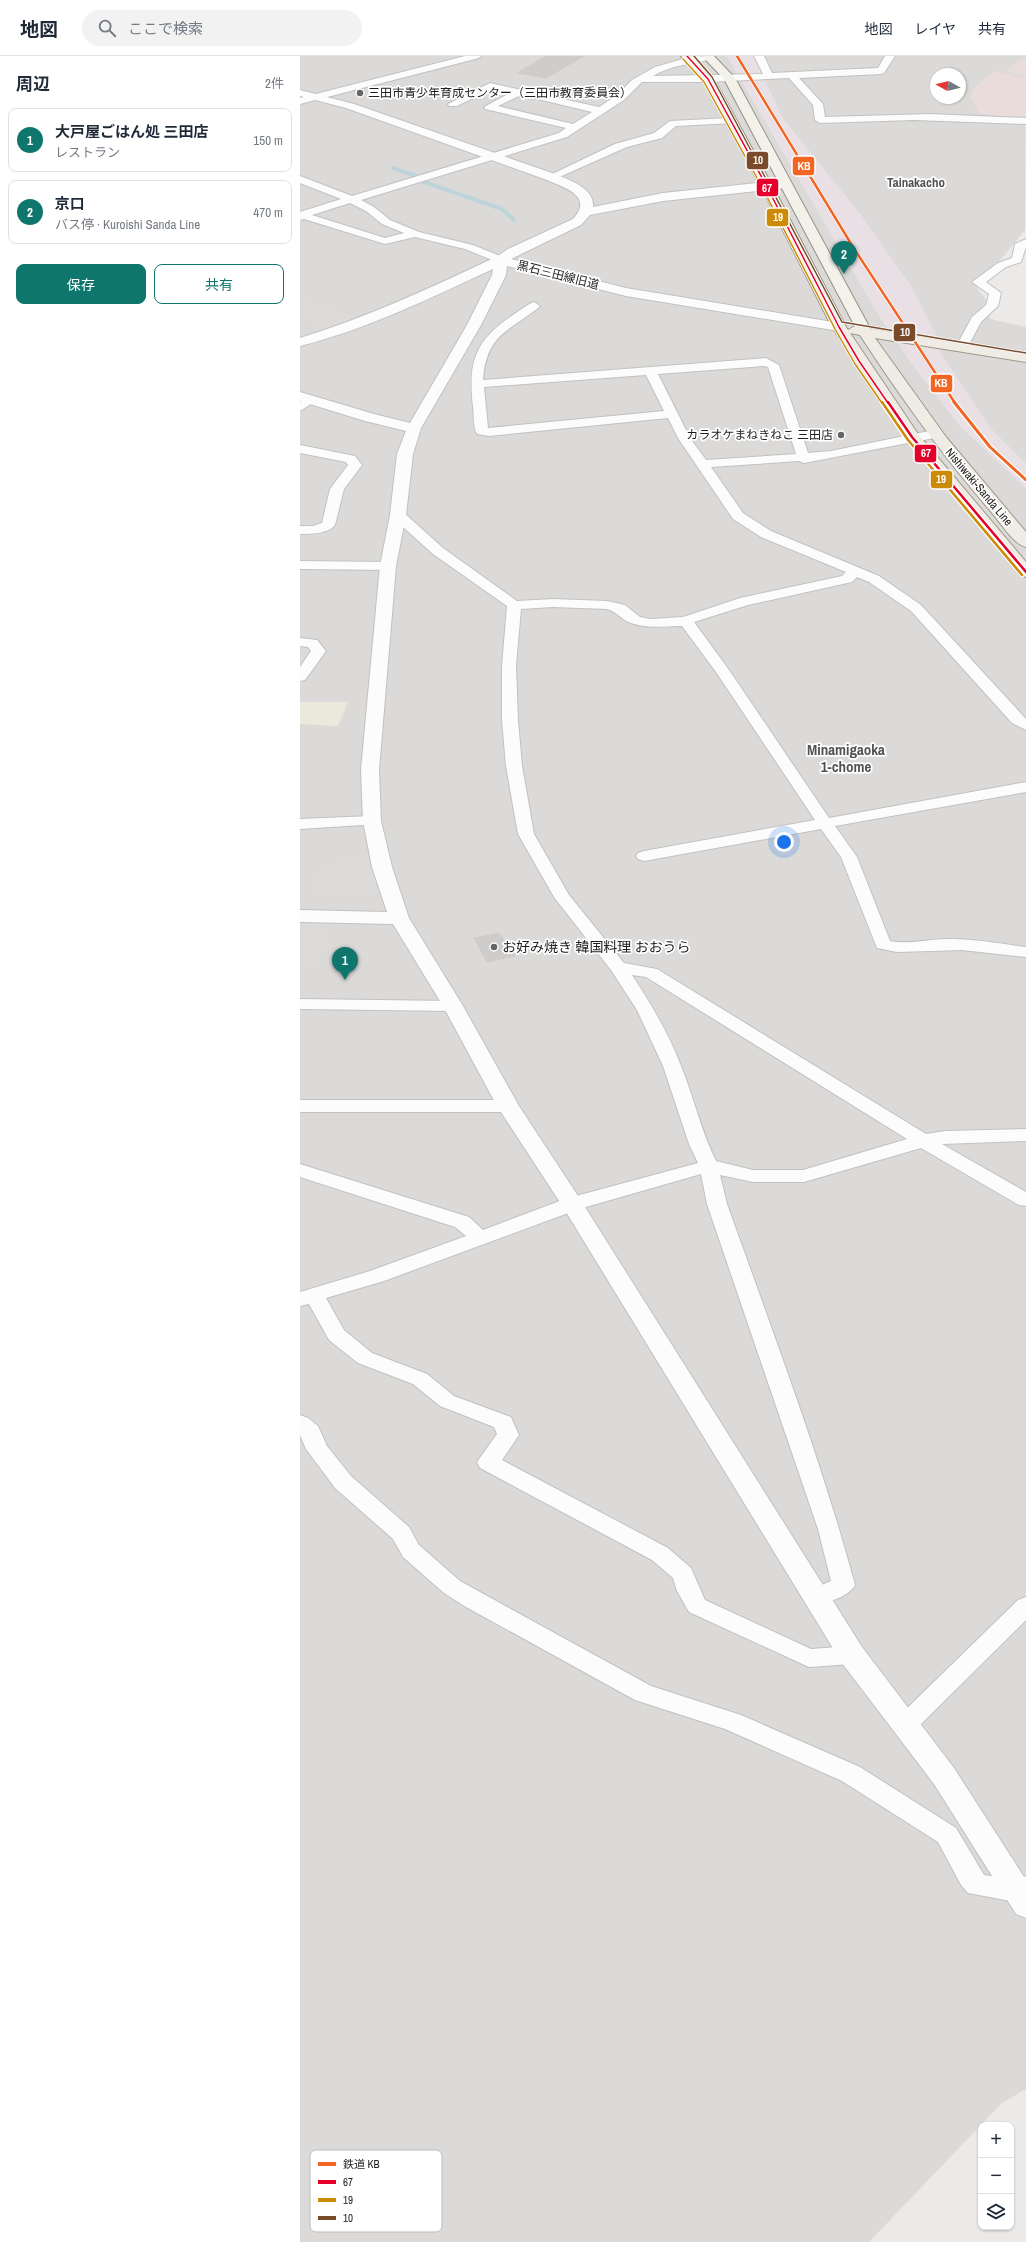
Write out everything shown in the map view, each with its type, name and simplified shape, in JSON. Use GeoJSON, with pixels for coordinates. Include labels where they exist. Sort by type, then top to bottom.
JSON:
{"type":"FeatureCollection","features":[{"type":"Feature","properties":{"kind":"main road"},"geometry":{"type":"LineString","coordinates":[[708,56],[730,78],[865,332]]}},
{"type":"Feature","properties":{"kind":"main road"},"geometry":{"type":"LineString","coordinates":[[689,58],[708,79],[730,122],[766,185],[838,328],[1026,358]]}},
{"type":"Feature","properties":{"kind":"main road","name":"Nishiwaki-Sanda Line"},"geometry":{"type":"LineString","coordinates":[[838,328],[912,437],[1026,572]]}},
{"type":"Feature","properties":{"kind":"main road","name":"Nishiwaki-Sanda Line"},"geometry":{"type":"LineString","coordinates":[[865,332],[897,383],[934,434],[987,500],[1026,542]]}},
{"type":"Feature","properties":{"kind":"street"},"geometry":{"type":"LineString","coordinates":[[300,101],[472,56]]}},
{"type":"Feature","properties":{"kind":"street"},"geometry":{"type":"LineString","coordinates":[[301,216],[490,156],[553,139],[563,135],[620,98],[640,79],[666,66],[689,58],[708,56]]}},
{"type":"Feature","properties":{"kind":"street"},"geometry":{"type":"LineString","coordinates":[[759,56],[769,76]]}},
{"type":"Feature","properties":{"kind":"street"},"geometry":{"type":"LineString","coordinates":[[640,79],[708,79],[881,71],[890,56]]}},
{"type":"Feature","properties":{"kind":"street"},"geometry":{"type":"LineString","coordinates":[[791,75],[818,104],[820,120],[848,118],[932,117],[1026,121]]}},
{"type":"Feature","properties":{"kind":"street"},"geometry":{"type":"LineString","coordinates":[[453,104],[490,86],[601,111]]}},
{"type":"Feature","properties":{"kind":"street"},"geometry":{"type":"LineString","coordinates":[[463,88],[477,92]]}},
{"type":"Feature","properties":{"kind":"street"},"geometry":{"type":"LineString","coordinates":[[520,92],[490,107],[574,127]]}},
{"type":"Feature","properties":{"kind":"street"},"geometry":{"type":"LineString","coordinates":[[300,93],[319,97],[490,156],[571,186],[582,193],[588,203],[586,212],[663,197],[785,184]]}},
{"type":"Feature","properties":{"kind":"street"},"geometry":{"type":"LineString","coordinates":[[551,178],[619,146],[662,134],[669,125],[674,123],[730,122]]}},
{"type":"Feature","properties":{"kind":"street"},"geometry":{"type":"LineString","coordinates":[[300,179],[351,199],[370,209],[386,222],[415,234],[469,247],[501,260]]}},
{"type":"Feature","properties":{"kind":"street","name":"黒石三田線旧道"},"geometry":{"type":"LineString","coordinates":[[501,260],[513,252],[577,222],[586,212]]}},
{"type":"Feature","properties":{"kind":"street"},"geometry":{"type":"LineString","coordinates":[[301,216],[385,241],[415,234]]}},
{"type":"Feature","properties":{"kind":"street"},"geometry":{"type":"LineString","coordinates":[[962,347],[976,320],[992,306],[995,292],[978,282],[1002,265],[1017,260],[1019,246],[1026,242]]}},
{"type":"Feature","properties":{"kind":"street"},"geometry":{"type":"LineString","coordinates":[[300,342],[349,327],[401,307],[501,260]]}},
{"type":"Feature","properties":{"kind":"street"},"geometry":{"type":"LineString","coordinates":[[501,260],[499,275],[474,325],[414,428],[405,454],[398,515],[388,566],[370,770],[372,821],[379,859],[399,918],[453,1006],[508,1106],[572,1204],[852,1655],[906,1724],[944,1776],[1023,1894]]}},
{"type":"Feature","properties":{"kind":"street","name":"黒石三田線旧道"},"geometry":{"type":"LineString","coordinates":[[501,260],[543,274],[601,286],[838,328]]}},
{"type":"Feature","properties":{"kind":"street"},"geometry":{"type":"LineString","coordinates":[[534,306],[499,331],[485,344],[477,364],[482,431],[489,432],[672,414]]}},
{"type":"Feature","properties":{"kind":"street"},"geometry":{"type":"LineString","coordinates":[[478,384],[756,362],[773,365],[804,459]]}},
{"type":"Feature","properties":{"kind":"street"},"geometry":{"type":"LineString","coordinates":[[650,370],[684,438],[738,516],[766,534],[874,579],[916,608],[1017,720],[1026,725]]}},
{"type":"Feature","properties":{"kind":"street"},"geometry":{"type":"LineString","coordinates":[[304,401],[414,428]]}},
{"type":"Feature","properties":{"kind":"street"},"geometry":{"type":"LineString","coordinates":[[702,464],[745,460],[804,459],[831,455],[912,437],[934,434]]}},
{"type":"Feature","properties":{"kind":"street"},"geometry":{"type":"LineString","coordinates":[[300,449],[350,459],[355,465],[337,489],[328,525],[314,530],[300,530]]}},
{"type":"Feature","properties":{"kind":"street"},"geometry":{"type":"LineString","coordinates":[[398,515],[438,551],[514,605],[554,603],[607,605],[620,608],[635,620],[650,623],[686,622],[694,617],[745,601],[847,579],[856,571]]}},
{"type":"Feature","properties":{"kind":"street"},"geometry":{"type":"LineString","coordinates":[[300,565],[388,566]]}},
{"type":"Feature","properties":{"kind":"street"},"geometry":{"type":"LineString","coordinates":[[514,605],[509,666],[510,720],[514,766],[526,834],[562,897],[618,967],[646,1010],[672,1066],[698,1144],[709,1166],[717,1204],[829,1529],[844,1585],[816,1597]]}},
{"type":"Feature","properties":{"kind":"street"},"geometry":{"type":"LineString","coordinates":[[686,622],[722,670],[849,857],[883,944],[892,948],[940,944],[965,945],[1026,952]]}},
{"type":"Feature","properties":{"kind":"street"},"geometry":{"type":"LineString","coordinates":[[300,642],[312,643],[319,651],[300,677]]}},
{"type":"Feature","properties":{"kind":"street"},"geometry":{"type":"LineString","coordinates":[[644,856],[1026,788]]}},
{"type":"Feature","properties":{"kind":"street"},"geometry":{"type":"LineString","coordinates":[[300,824],[372,821]]}},
{"type":"Feature","properties":{"kind":"street"},"geometry":{"type":"LineString","coordinates":[[300,916],[399,918]]}},
{"type":"Feature","properties":{"kind":"street"},"geometry":{"type":"LineString","coordinates":[[618,967],[651,973],[833,1088],[1026,1200]]}},
{"type":"Feature","properties":{"kind":"street"},"geometry":{"type":"LineString","coordinates":[[300,1004],[453,1006]]}},
{"type":"Feature","properties":{"kind":"street"},"geometry":{"type":"LineString","coordinates":[[300,1106],[508,1106]]}},
{"type":"Feature","properties":{"kind":"street"},"geometry":{"type":"LineString","coordinates":[[852,1655],[809,1658],[697,1606],[688,1591],[683,1574],[660,1554],[488,1462],[508,1435],[504,1422],[447,1401],[420,1379],[365,1358],[336,1334],[307,1297],[377,1276],[572,1204],[709,1166],[753,1176],[804,1176],[922,1141],[945,1137],[1026,1135]]}},
{"type":"Feature","properties":{"kind":"street"},"geometry":{"type":"LineString","coordinates":[[300,1170],[462,1222],[480,1238]]}},
{"type":"Feature","properties":{"kind":"street"},"geometry":{"type":"LineString","coordinates":[[300,1423],[310,1431],[317,1448],[344,1482],[401,1533],[411,1551],[452,1587],[474,1601],[642,1694],[733,1722],[851,1774],[947,1835],[970,1877],[977,1885],[1023,1894]]}},
{"type":"Feature","properties":{"kind":"street"},"geometry":{"type":"LineString","coordinates":[[906,1724],[1026,1606]]}},
{"type":"Feature","properties":{"kind":"shaded area"},"geometry":{"type":"Polygon","coordinates":[[[300,56],[727,56],[880,317],[916,369],[961,427],[1026,488],[1026,2089],[1002,2103],[984,2122],[978,2122],[978,2128],[869,2242],[300,2242],[300,56]]]}},
{"type":"Feature","properties":{"kind":"shaded area"},"geometry":{"type":"Polygon","coordinates":[[[727,56],[753,56],[783,119],[860,214],[911,286],[935,333],[941,354],[991,429],[1026,464],[1026,488],[961,427],[916,369],[880,317],[727,56]]]}},
{"type":"Feature","properties":{"kind":"shaded area"},"geometry":{"type":"Polygon","coordinates":[[[753,56],[1026,56],[1025,230],[998,263],[974,283],[988,303],[990,319],[1026,327],[1026,464],[991,429],[941,354],[935,333],[860,214],[783,119],[753,56]]]}},
{"type":"Feature","properties":{"kind":"shaded area"},"geometry":{"type":"Polygon","coordinates":[[[1026,58],[1026,76],[1005,71],[1015,64],[1026,58]]]}},
{"type":"Feature","properties":{"kind":"shaded area"},"geometry":{"type":"Polygon","coordinates":[[[994,71],[1026,78],[1026,119],[979,113],[971,98],[974,88],[994,71]]]}},
{"type":"Feature","properties":{"kind":"shaded area"},"geometry":{"type":"Polygon","coordinates":[[[300,299],[360,318],[327,328],[300,318],[300,299]]]}},
{"type":"Feature","properties":{"kind":"shaded area"},"geometry":{"type":"Polygon","coordinates":[[[300,702],[348,702],[338,726],[300,724],[300,702]]]}},
{"type":"Feature","properties":{"kind":"shaded area"},"geometry":{"type":"Polygon","coordinates":[[[369,851],[380,889],[313,898],[313,872],[369,851]]]}},
{"type":"Feature","properties":{"kind":"shaded area"},"geometry":{"type":"Polygon","coordinates":[[[300,933],[325,933],[319,963],[300,963],[300,933]]]}},
{"type":"Feature","properties":{"kind":"building"},"geometry":{"type":"Polygon","coordinates":[[[546,56],[584,56],[546,78],[517,73],[546,56]]]}},
{"type":"Feature","properties":{"kind":"building","name":"お好み焼き 韓国料理 おおうら"},"geometry":{"type":"Polygon","coordinates":[[[499,933],[516,956],[487,962],[474,938],[499,933]]]}},
{"type":"Feature","properties":{"kind":"waterway"},"geometry":{"type":"LineString","coordinates":[[393,168],[416,176]]}},
{"type":"Feature","properties":{"kind":"waterway"},"geometry":{"type":"LineString","coordinates":[[421,181],[502,209],[514,220]]}},
{"type":"Feature","properties":{"kind":"rail line","name":"KB"},"geometry":{"type":"LineString","coordinates":[[737,56],[853,247],[923,357],[957,406],[990,447],[1026,480]]}},
{"type":"Feature","properties":{"kind":"transit line","name":"67"},"geometry":{"type":"LineString","coordinates":[[687,56],[708,79],[766,185],[839,327],[859,361],[912,437],[1026,572]]}},
{"type":"Feature","properties":{"kind":"transit line","name":"10"},"geometry":{"type":"LineString","coordinates":[[694,56],[712,77],[770,183],[842,322],[1026,353]]}},
{"type":"Feature","properties":{"kind":"transit line","name":"19"},"geometry":{"type":"LineString","coordinates":[[683,59],[704,82],[762,187],[835,329],[855,364],[908,440],[1022,575]]}},
{"type":"Feature","properties":{"kind":"place","name":"三田市青少年育成センター（三田市教育委員会）"},"geometry":{"type":"Point","coordinates":[360,93]}},
{"type":"Feature","properties":{"kind":"place","name":"京口"},"geometry":{"type":"Point","coordinates":[844,274]}},
{"type":"Feature","properties":{"kind":"place","name":"カラオケまねきねこ 三田店"},"geometry":{"type":"Point","coordinates":[841,435]}},
{"type":"Feature","properties":{"kind":"place","name":"お好み焼き 韓国料理 おおうら"},"geometry":{"type":"Point","coordinates":[494,947]}},
{"type":"Feature","properties":{"kind":"place","name":"大戸屋ごはん処 三田店"},"geometry":{"type":"Point","coordinates":[345,980]}},
{"type":"Feature","properties":{"kind":"district","name":"Tainakacho"},"geometry":{"type":"Point","coordinates":[916,182]}},
{"type":"Feature","properties":{"kind":"district","name":"Minamigaoka 1-chome"},"geometry":{"type":"Point","coordinates":[846,758]}}]}
